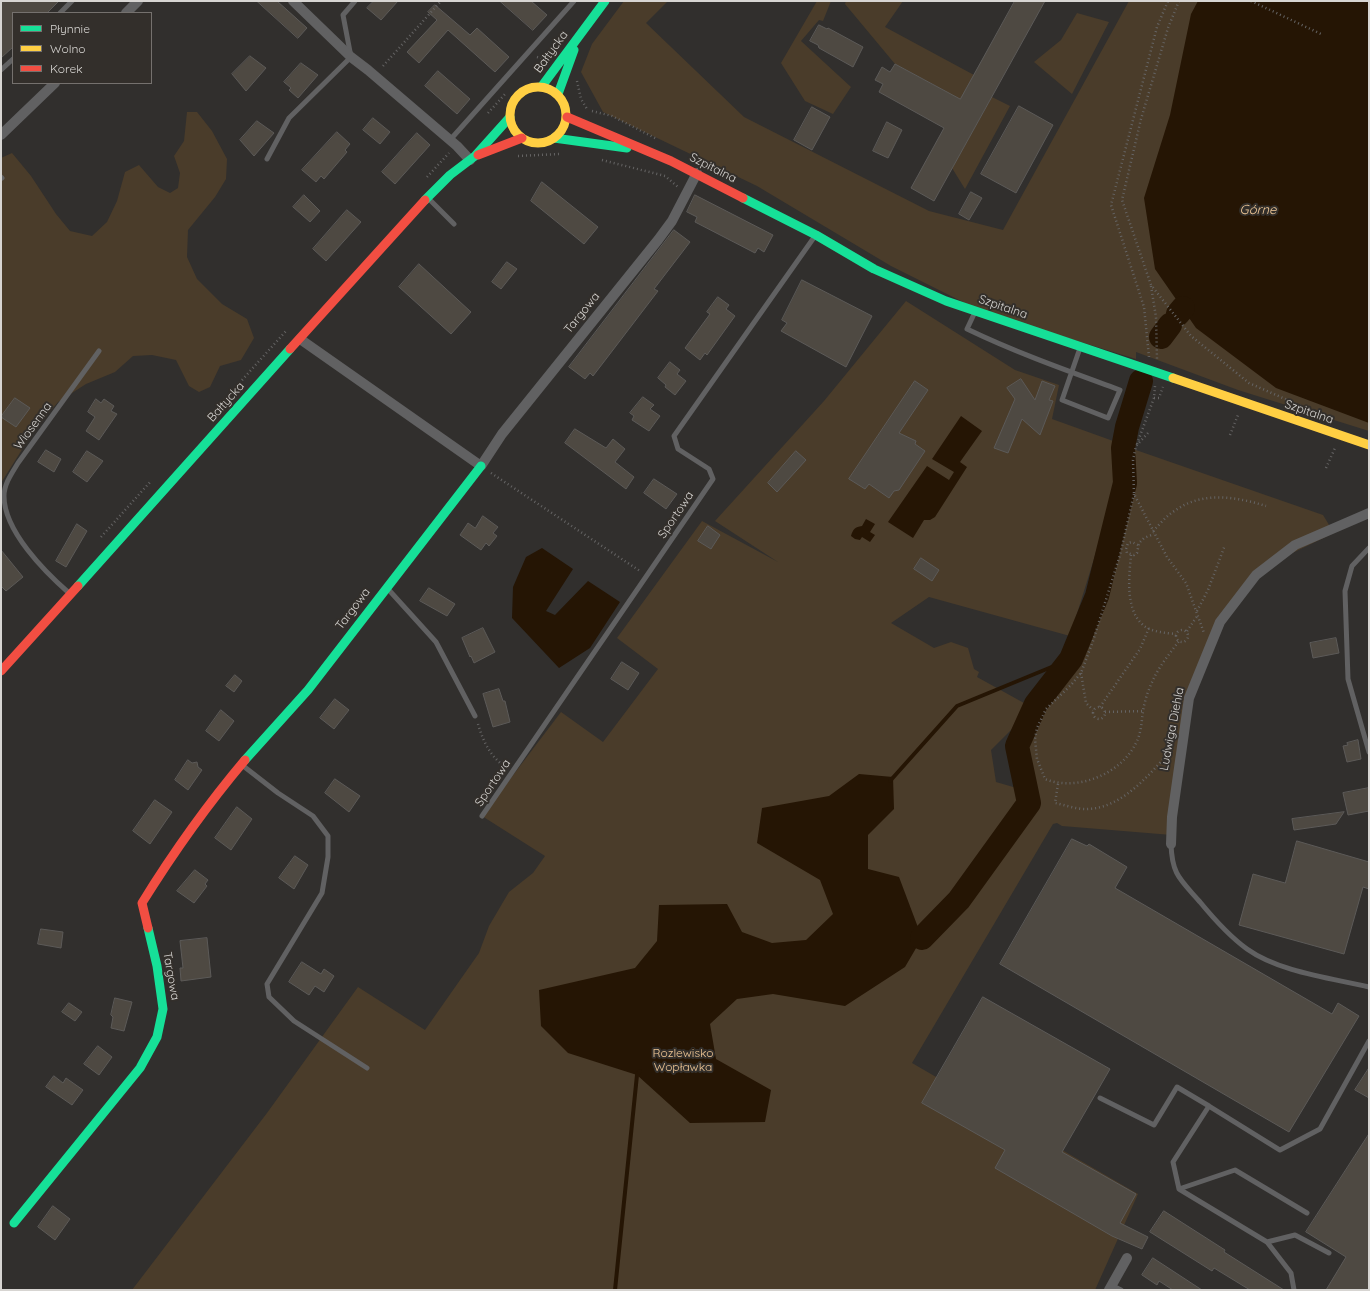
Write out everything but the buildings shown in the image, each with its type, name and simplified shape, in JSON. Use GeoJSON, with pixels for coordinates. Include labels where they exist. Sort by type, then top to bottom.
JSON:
{"type":"FeatureCollection","features":[{"type":"Feature","properties":{"kind":"street"},"geometry":{"type":"LineString","coordinates":[[127,12],[138,1]]}},
{"type":"Feature","properties":{"kind":"street"},"geometry":{"type":"LineString","coordinates":[[293,1],[351,57],[473,158]]}},
{"type":"Feature","properties":{"kind":"street","name":"Bałtycka"},"geometry":{"type":"LineString","coordinates":[[542,86],[605,1]]}},
{"type":"Feature","properties":{"kind":"street","name":"Bałtycka"},"geometry":{"type":"LineString","coordinates":[[558,94],[581,32]]}},
{"type":"Feature","properties":{"kind":"street"},"geometry":{"type":"LineString","coordinates":[[1,135],[53,84]]}},
{"type":"Feature","properties":{"kind":"street"},"geometry":{"type":"LineString","coordinates":[[542,86],[558,94],[565,104],[567,117],[563,129],[554,138],[547,142],[538,143],[522,138],[516,132],[510,117],[512,105],[518,94],[525,89],[542,86]]}},
{"type":"Feature","properties":{"kind":"street","name":"Bałtycka"},"geometry":{"type":"LineString","coordinates":[[1,672],[428,197],[473,158],[510,117]]}},
{"type":"Feature","properties":{"kind":"street","name":"Szpitalna"},"geometry":{"type":"LineString","coordinates":[[567,117],[697,173],[816,235],[874,269],[946,301],[1369,445]]}},
{"type":"Feature","properties":{"kind":"street","name":"Bałtycka"},"geometry":{"type":"LineString","coordinates":[[473,158],[522,138]]}},
{"type":"Feature","properties":{"kind":"street","name":"Szpitalna"},"geometry":{"type":"LineString","coordinates":[[554,138],[646,151]]}},
{"type":"Feature","properties":{"kind":"street","name":"Targowa"},"geometry":{"type":"LineString","coordinates":[[14,1224],[140,1068],[158,1037],[163,1009],[157,966],[142,903],[169,859],[241,764],[308,690],[386,587],[481,466],[502,434],[658,240],[672,220],[697,173]]}},
{"type":"Feature","properties":{"kind":"street"},"geometry":{"type":"LineString","coordinates":[[300,339],[481,466]]}},
{"type":"Feature","properties":{"kind":"street","name":"Ludwiga Diehla"},"geometry":{"type":"LineString","coordinates":[[1171,844],[1172,817],[1189,698],[1220,622],[1256,575],[1294,545],[1369,513]]}},
{"type":"Feature","properties":{"kind":"street"},"geometry":{"type":"LineString","coordinates":[[1110,1288],[1127,1258]]}},
{"type":"Feature","properties":{"kind":"lane"},"geometry":{"type":"LineString","coordinates":[[61,12],[72,1]]}},
{"type":"Feature","properties":{"kind":"lane"},"geometry":{"type":"LineString","coordinates":[[267,159],[289,118],[351,57],[343,15],[356,1]]}},
{"type":"Feature","properties":{"kind":"lane"},"geometry":{"type":"LineString","coordinates":[[450,140],[574,1]]}},
{"type":"Feature","properties":{"kind":"lane"},"geometry":{"type":"LineString","coordinates":[[1,70],[12,59]]}},
{"type":"Feature","properties":{"kind":"lane"},"geometry":{"type":"LineString","coordinates":[[428,197],[454,224]]}},
{"type":"Feature","properties":{"kind":"lane","name":"Sportowa"},"geometry":{"type":"LineString","coordinates":[[482,816],[713,479],[709,469],[678,449],[674,436],[816,235]]}},
{"type":"Feature","properties":{"kind":"lane"},"geometry":{"type":"LineString","coordinates":[[976,310],[967,329],[1010,350],[1071,372],[1120,390],[1108,418],[1062,400],[1071,372],[1081,346]]}},
{"type":"Feature","properties":{"kind":"lane","name":"Wiosenna"},"geometry":{"type":"LineString","coordinates":[[70,594],[59,584],[16,536],[8,515],[4,496],[7,481],[18,463],[99,351]]}},
{"type":"Feature","properties":{"kind":"lane"},"geometry":{"type":"LineString","coordinates":[[1369,548],[1352,566],[1345,591],[1348,680],[1369,752]]}},
{"type":"Feature","properties":{"kind":"lane"},"geometry":{"type":"LineString","coordinates":[[386,587],[436,642],[475,716]]}},
{"type":"Feature","properties":{"kind":"lane"},"geometry":{"type":"LineString","coordinates":[[241,764],[278,793],[313,816],[328,836],[328,857],[322,893],[267,984],[269,997],[294,1021],[367,1068]]}},
{"type":"Feature","properties":{"kind":"lane"},"geometry":{"type":"LineString","coordinates":[[1171,844],[1172,864],[1178,877],[1222,927],[1248,950],[1273,963],[1298,971],[1369,987]]}},
{"type":"Feature","properties":{"kind":"lane"},"geometry":{"type":"LineString","coordinates":[[1100,1098],[1154,1125],[1177,1087],[1280,1150],[1320,1129],[1369,1041]]}},
{"type":"Feature","properties":{"kind":"lane"},"geometry":{"type":"LineString","coordinates":[[1209,1106],[1173,1162],[1179,1190],[1267,1242],[1291,1273],[1294,1290]]}},
{"type":"Feature","properties":{"kind":"lane"},"geometry":{"type":"LineString","coordinates":[[1179,1190],[1235,1170],[1307,1212]]}},
{"type":"Feature","properties":{"kind":"lane"},"geometry":{"type":"LineString","coordinates":[[1267,1242],[1295,1235],[1329,1253]]}},
{"type":"Feature","properties":{"kind":"lane"},"geometry":{"type":"LineString","coordinates":[[1110,1288],[1121,1290]]}},
{"type":"Feature","properties":{"kind":"path"},"geometry":{"type":"LineString","coordinates":[[383,66],[441,1]]}},
{"type":"Feature","properties":{"kind":"path"},"geometry":{"type":"LineString","coordinates":[[1150,358],[1144,307],[1111,205],[1157,27],[1168,1]]}},
{"type":"Feature","properties":{"kind":"path"},"geometry":{"type":"LineString","coordinates":[[1142,355],[1158,361],[1156,317],[1151,285],[1122,200],[1141,119],[1168,28],[1179,1]]}},
{"type":"Feature","properties":{"kind":"path"},"geometry":{"type":"LineString","coordinates":[[1251,1],[1321,34]]}},
{"type":"Feature","properties":{"kind":"path"},"geometry":{"type":"LineString","coordinates":[[537,57],[557,65]]}},
{"type":"Feature","properties":{"kind":"path"},"geometry":{"type":"LineString","coordinates":[[567,70],[576,76],[581,99],[586,108],[591,111],[612,116],[660,140]]}},
{"type":"Feature","properties":{"kind":"path"},"geometry":{"type":"LineString","coordinates":[[587,125],[591,111]]}},
{"type":"Feature","properties":{"kind":"path"},"geometry":{"type":"LineString","coordinates":[[516,156],[565,154]]}},
{"type":"Feature","properties":{"kind":"path"},"geometry":{"type":"LineString","coordinates":[[596,158],[665,176],[686,194]]}},
{"type":"Feature","properties":{"kind":"path"},"geometry":{"type":"LineString","coordinates":[[1151,285],[1191,336],[1249,383],[1305,408]]}},
{"type":"Feature","properties":{"kind":"path"},"geometry":{"type":"LineString","coordinates":[[1156,382],[1154,398],[1136,446],[1133,460],[1134,494],[1120,555],[1093,641],[1081,673],[1046,709],[1037,728],[1035,738],[1037,759],[1045,779],[1058,784],[1087,781],[1102,776],[1120,763],[1130,753],[1137,742],[1145,702],[1155,675],[1179,641]]}},
{"type":"Feature","properties":{"kind":"path"},"geometry":{"type":"LineString","coordinates":[[1154,398],[1159,398],[1163,385]]}},
{"type":"Feature","properties":{"kind":"path"},"geometry":{"type":"LineString","coordinates":[[1230,435],[1240,411]]}},
{"type":"Feature","properties":{"kind":"path"},"geometry":{"type":"LineString","coordinates":[[1136,446],[1148,434]]}},
{"type":"Feature","properties":{"kind":"path"},"geometry":{"type":"LineString","coordinates":[[1326,468],[1336,446]]}},
{"type":"Feature","properties":{"kind":"path"},"geometry":{"type":"LineString","coordinates":[[481,466],[647,576]]}},
{"type":"Feature","properties":{"kind":"path"},"geometry":{"type":"LineString","coordinates":[[1134,494],[1167,557],[1186,582],[1197,611],[1205,640]]}},
{"type":"Feature","properties":{"kind":"path"},"geometry":{"type":"LineString","coordinates":[[1131,555],[1137,553],[1138,545],[1144,538],[1154,533],[1175,510],[1192,501],[1225,497],[1243,499],[1266,506]]}},
{"type":"Feature","properties":{"kind":"path"},"geometry":{"type":"LineString","coordinates":[[1138,545],[1132,542],[1128,543],[1126,549],[1131,555],[1129,580],[1134,614],[1144,626],[1162,632],[1176,634]]}},
{"type":"Feature","properties":{"kind":"path"},"geometry":{"type":"LineString","coordinates":[[1197,611],[1208,590],[1225,545]]}},
{"type":"Feature","properties":{"kind":"path"},"geometry":{"type":"LineString","coordinates":[[1176,634],[1179,641],[1185,642],[1189,634],[1187,631],[1198,615]]}},
{"type":"Feature","properties":{"kind":"path"},"geometry":{"type":"LineString","coordinates":[[1094,710],[1100,707],[1132,661],[1149,628]]}},
{"type":"Feature","properties":{"kind":"path"},"geometry":{"type":"LineString","coordinates":[[1176,634],[1181,629],[1187,631]]}},
{"type":"Feature","properties":{"kind":"path"},"geometry":{"type":"LineString","coordinates":[[1081,673],[1086,703],[1094,710],[1093,713],[1098,719],[1103,718],[1105,712]]}},
{"type":"Feature","properties":{"kind":"path"},"geometry":{"type":"LineString","coordinates":[[1100,707],[1105,712],[1144,711]]}},
{"type":"Feature","properties":{"kind":"path"},"geometry":{"type":"LineString","coordinates":[[475,716],[482,737],[495,760],[512,772]]}},
{"type":"Feature","properties":{"kind":"path"},"geometry":{"type":"LineString","coordinates":[[1055,803],[1058,784]]}},
{"type":"Feature","properties":{"kind":"green space"},"geometry":{"type":"Polygon","coordinates":[[[624,1],[668,1],[646,23],[744,117],[929,211],[1003,230],[1129,1],[1369,1],[1369,431],[1238,390],[1136,352],[1136,359],[983,312],[891,266],[757,186],[603,112],[581,72],[592,44],[624,1]]]}},
{"type":"Feature","properties":{"kind":"green space"},"geometry":{"type":"Polygon","coordinates":[[[817,1],[831,1],[823,21],[819,20],[801,41],[851,87],[833,114],[805,101],[781,63],[817,1]]]}},
{"type":"Feature","properties":{"kind":"green space"},"geometry":{"type":"Polygon","coordinates":[[[846,1],[903,1],[885,27],[974,75],[959,102],[945,91],[895,64],[845,4],[846,1]]]}},
{"type":"Feature","properties":{"kind":"green space"},"geometry":{"type":"Polygon","coordinates":[[[1077,13],[1109,22],[1072,94],[1034,62],[1061,40],[1077,13]]]}},
{"type":"Feature","properties":{"kind":"green space"},"geometry":{"type":"Polygon","coordinates":[[[992,97],[1010,106],[965,189],[952,168],[992,97]]]}},
{"type":"Feature","properties":{"kind":"green space"},"geometry":{"type":"Polygon","coordinates":[[[187,112],[197,112],[212,131],[227,159],[226,179],[215,197],[188,230],[187,257],[197,279],[222,304],[247,319],[254,338],[241,360],[220,366],[210,387],[199,392],[189,386],[176,360],[152,355],[133,356],[115,372],[86,384],[58,402],[33,432],[1,483],[1,158],[12,153],[31,176],[56,214],[70,231],[92,236],[107,222],[117,201],[125,172],[139,165],[158,187],[170,193],[178,188],[180,173],[174,156],[184,141],[187,112]]]}},
{"type":"Feature","properties":{"kind":"green space","name":"Rozlewisko Wopławka"},"geometry":{"type":"Polygon","coordinates":[[[906,301],[1015,370],[1059,385],[1052,419],[1116,442],[1117,485],[1070,636],[929,597],[891,623],[934,648],[951,642],[968,648],[974,669],[979,672],[977,677],[1033,708],[991,750],[996,782],[1027,791],[1017,746],[1036,704],[1071,659],[1097,596],[1125,483],[1123,448],[1133,449],[1323,515],[1334,533],[1284,557],[1252,580],[1228,608],[1195,674],[1172,835],[1062,826],[1057,823],[1053,824],[912,1063],[1138,1194],[1095,1290],[132,1290],[267,1113],[358,987],[425,1030],[479,953],[489,926],[509,892],[533,873],[545,856],[482,816],[561,712],[603,742],[658,669],[617,638],[702,521],[778,562],[715,521],[824,401],[906,301]]]}},
{"type":"Feature","properties":{"kind":"water","name":"Górne"},"geometry":{"type":"Polygon","coordinates":[[[1198,1],[1369,1],[1369,423],[1276,388],[1196,328],[1155,269],[1144,198],[1170,115],[1191,14],[1198,1]]]}},
{"type":"Feature","properties":{"kind":"water"},"geometry":{"type":"Polygon","coordinates":[[[961,416],[982,431],[960,462],[967,467],[935,517],[930,520],[924,520],[913,538],[888,522],[927,466],[949,480],[954,472],[932,459],[961,416]]]}},
{"type":"Feature","properties":{"kind":"water"},"geometry":{"type":"Polygon","coordinates":[[[866,519],[875,524],[870,532],[875,535],[870,542],[862,537],[860,540],[851,536],[855,529],[862,526],[866,519]]]}},
{"type":"Feature","properties":{"kind":"water"},"geometry":{"type":"Polygon","coordinates":[[[542,548],[573,569],[546,611],[555,615],[588,581],[620,602],[590,648],[559,668],[512,618],[513,587],[526,557],[542,548]]]}},
{"type":"Feature","properties":{"kind":"water"},"geometry":{"type":"Polygon","coordinates":[[[859,774],[893,777],[894,809],[868,835],[868,869],[899,877],[922,938],[905,967],[845,1006],[773,994],[737,999],[710,1024],[716,1059],[771,1090],[765,1122],[690,1123],[637,1075],[568,1053],[541,1026],[539,990],[635,968],[657,941],[659,905],[727,904],[742,932],[772,943],[806,940],[833,914],[820,880],[757,843],[762,808],[829,796],[859,774]]]}},
{"type":"Feature","properties":{"kind":"waterway"},"geometry":{"type":"LineString","coordinates":[[1178,314],[1183,308]]}},
{"type":"Feature","properties":{"kind":"waterway"},"geometry":{"type":"LineString","coordinates":[[1161,337],[1170,325]]}},
{"type":"Feature","properties":{"kind":"waterway"},"geometry":{"type":"LineString","coordinates":[[922,938],[959,900],[1029,803],[1017,746],[1036,704],[1071,659],[1097,596],[1125,483],[1123,448],[1127,427],[1141,381]]}},
{"type":"Feature","properties":{"kind":"waterway"},"geometry":{"type":"LineString","coordinates":[[890,781],[957,706],[1071,659]]}},
{"type":"Feature","properties":{"kind":"waterway"},"geometry":{"type":"LineString","coordinates":[[615,1290],[637,1075],[640,1071]]}},
{"type":"Feature","properties":{"kind":"traffic: fast"},"geometry":{"type":"LineString","coordinates":[[542,86],[605,1]]}},
{"type":"Feature","properties":{"kind":"traffic: fast"},"geometry":{"type":"LineString","coordinates":[[558,94],[574,50]]}},
{"type":"Feature","properties":{"kind":"traffic: fast"},"geometry":{"type":"LineString","coordinates":[[425,200],[450,175],[475,156],[510,117]]}},
{"type":"Feature","properties":{"kind":"traffic: fast"},"geometry":{"type":"LineString","coordinates":[[554,138],[627,148]]}},
{"type":"Feature","properties":{"kind":"traffic: fast"},"geometry":{"type":"LineString","coordinates":[[743,198],[816,235],[874,269],[946,301],[1173,378]]}},
{"type":"Feature","properties":{"kind":"traffic: fast"},"geometry":{"type":"LineString","coordinates":[[78,586],[290,349]]}},
{"type":"Feature","properties":{"kind":"traffic: fast"},"geometry":{"type":"LineString","coordinates":[[245,760],[308,690],[481,466]]}},
{"type":"Feature","properties":{"kind":"traffic: fast"},"geometry":{"type":"LineString","coordinates":[[14,1223],[140,1068],[157,1037],[163,1009],[157,966],[148,928]]}},
{"type":"Feature","properties":{"kind":"traffic: slow"},"geometry":{"type":"LineString","coordinates":[[532,87],[544,87],[554,91],[562,99],[566,109],[566,115],[566,121],[562,131],[554,139],[544,143],[532,143],[522,139],[514,131],[510,121],[510,109],[514,99],[522,91],[532,87]]}},
{"type":"Feature","properties":{"kind":"traffic: slow"},"geometry":{"type":"LineString","coordinates":[[1173,378],[1369,445]]}},
{"type":"Feature","properties":{"kind":"traffic: jam"},"geometry":{"type":"LineString","coordinates":[[567,117],[671,161],[743,198]]}},
{"type":"Feature","properties":{"kind":"traffic: jam"},"geometry":{"type":"LineString","coordinates":[[478,155],[522,138]]}},
{"type":"Feature","properties":{"kind":"traffic: jam"},"geometry":{"type":"LineString","coordinates":[[290,349],[425,200]]}},
{"type":"Feature","properties":{"kind":"traffic: jam"},"geometry":{"type":"LineString","coordinates":[[1,671],[78,586]]}},
{"type":"Feature","properties":{"kind":"traffic: jam"},"geometry":{"type":"LineString","coordinates":[[148,928],[142,903],[191,830],[217,794],[245,760]]}}]}
